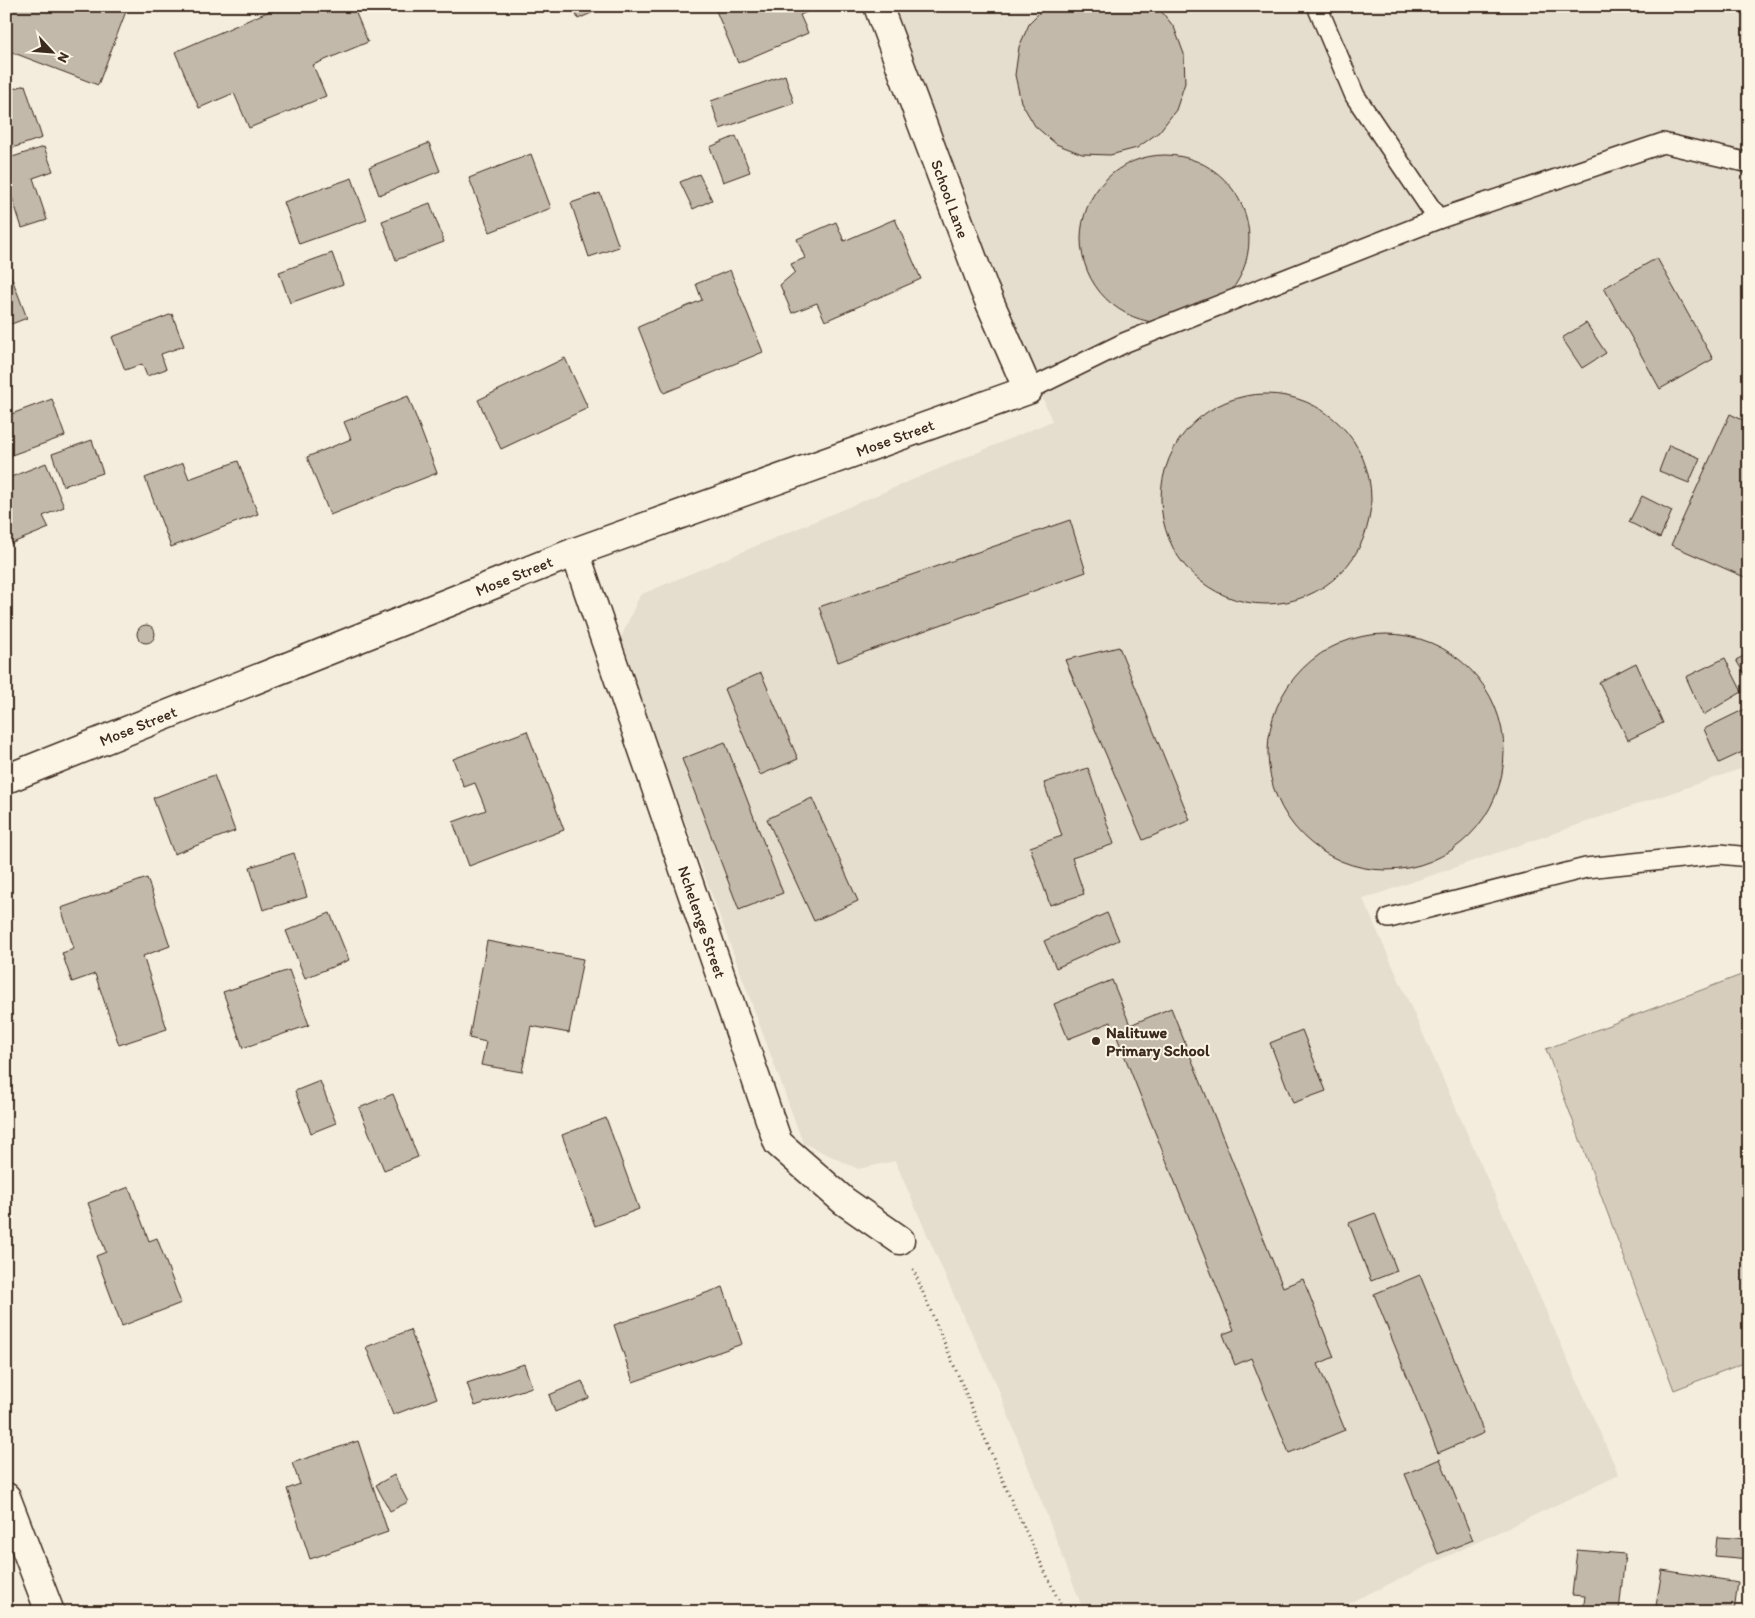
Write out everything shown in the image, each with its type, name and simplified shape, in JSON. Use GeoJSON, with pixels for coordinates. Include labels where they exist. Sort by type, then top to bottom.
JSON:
{"type":"FeatureCollection","features":[{"type":"Feature","properties":{"kind":"street","name":"School Lane"},"geometry":{"type":"LineString","coordinates":[[878,6],[984,289],[1028,390]]}},
{"type":"Feature","properties":{"kind":"street","name":"Mose Street"},"geometry":{"type":"LineString","coordinates":[[6,779],[575,552],[1028,390]]}},
{"type":"Feature","properties":{"kind":"street","name":"Nchelenge Street"},"geometry":{"type":"LineString","coordinates":[[575,552],[778,1143],[844,1201],[900,1240]]}},
{"type":"Feature","properties":{"kind":"street"},"geometry":{"type":"LineString","coordinates":[[6,1497],[50,1612]]}},
{"type":"Feature","properties":{"kind":"lane"},"geometry":{"type":"LineString","coordinates":[[1317,6],[1355,96],[1438,219]]}},
{"type":"Feature","properties":{"kind":"lane"},"geometry":{"type":"LineString","coordinates":[[1028,390],[1126,342],[1438,219],[1663,143],[1749,163]]}},
{"type":"Feature","properties":{"kind":"lane"},"geometry":{"type":"LineString","coordinates":[[1389,918],[1586,868],[1720,854],[1749,857]]}},
{"type":"Feature","properties":{"kind":"path"},"geometry":{"type":"LineString","coordinates":[[900,1240],[1012,1502],[1064,1612]]}},
{"type":"Feature","properties":{"kind":"shaded area"},"geometry":{"type":"Polygon","coordinates":[[[880,6],[1749,6],[1749,766],[1363,899],[1619,1475],[1330,1612],[1084,1612],[996,1383],[955,1298],[895,1161],[858,1169],[803,1143],[619,642],[640,595],[1052,421],[880,6]]]}},
{"type":"Feature","properties":{"kind":"shaded area"},"geometry":{"type":"Polygon","coordinates":[[[1749,972],[1749,1361],[1674,1390],[1546,1049],[1749,972]]]}},
{"type":"Feature","properties":{"kind":"building"},"geometry":{"type":"Polygon","coordinates":[[[10,6],[128,6],[98,85],[6,50],[6,18],[10,6]]]}},
{"type":"Feature","properties":{"kind":"building"},"geometry":{"type":"Polygon","coordinates":[[[281,6],[353,6],[368,42],[313,65],[326,96],[249,128],[234,93],[199,108],[175,52],[281,6]]]}},
{"type":"Feature","properties":{"kind":"building"},"geometry":{"type":"Polygon","coordinates":[[[573,6],[607,6],[578,19],[573,6]]]}},
{"type":"Feature","properties":{"kind":"building"},"geometry":{"type":"Polygon","coordinates":[[[714,6],[815,6],[816,8],[800,15],[808,33],[738,63],[714,6]]]}},
{"type":"Feature","properties":{"kind":"building"},"geometry":{"type":"Polygon","coordinates":[[[1046,6],[1157,6],[1174,27],[1184,54],[1185,83],[1176,110],[1159,132],[1137,148],[1110,155],[1082,154],[1056,144],[1035,126],[1021,102],[1015,75],[1019,47],[1030,22],[1046,6]]]}},
{"type":"Feature","properties":{"kind":"building"},"geometry":{"type":"Polygon","coordinates":[[[785,75],[794,103],[720,129],[711,101],[785,75]]]}},
{"type":"Feature","properties":{"kind":"building"},"geometry":{"type":"Polygon","coordinates":[[[25,85],[42,138],[6,150],[6,91],[25,85]]]}},
{"type":"Feature","properties":{"kind":"building"},"geometry":{"type":"Polygon","coordinates":[[[736,136],[750,172],[723,182],[710,147],[736,136]]]}},
{"type":"Feature","properties":{"kind":"building"},"geometry":{"type":"Polygon","coordinates":[[[429,143],[440,171],[379,195],[369,167],[429,143]]]}},
{"type":"Feature","properties":{"kind":"building"},"geometry":{"type":"Polygon","coordinates":[[[44,147],[53,171],[33,178],[47,220],[22,228],[6,178],[6,159],[44,147]]]}},
{"type":"Feature","properties":{"kind":"building"},"geometry":{"type":"Polygon","coordinates":[[[531,154],[551,208],[490,232],[469,178],[531,154]]]}},
{"type":"Feature","properties":{"kind":"building"},"geometry":{"type":"Polygon","coordinates":[[[1173,155],[1197,161],[1225,179],[1243,207],[1248,223],[1248,255],[1243,271],[1225,299],[1212,309],[1189,320],[1157,323],[1141,320],[1125,313],[1111,304],[1100,293],[1084,263],[1081,231],[1084,215],[1091,199],[1100,185],[1111,174],[1141,158],[1173,155]]]}},
{"type":"Feature","properties":{"kind":"building"},"geometry":{"type":"Polygon","coordinates":[[[699,174],[712,200],[693,209],[680,182],[699,174]]]}},
{"type":"Feature","properties":{"kind":"building"},"geometry":{"type":"Polygon","coordinates":[[[352,178],[367,220],[299,244],[284,202],[352,178]]]}},
{"type":"Feature","properties":{"kind":"building"},"geometry":{"type":"Polygon","coordinates":[[[600,193],[619,247],[589,257],[571,203],[600,193]]]}},
{"type":"Feature","properties":{"kind":"building"},"geometry":{"type":"Polygon","coordinates":[[[430,203],[444,242],[396,260],[382,221],[430,203]]]}},
{"type":"Feature","properties":{"kind":"building"},"geometry":{"type":"Polygon","coordinates":[[[895,219],[921,279],[825,321],[817,303],[792,313],[780,285],[795,272],[791,264],[805,258],[797,239],[836,222],[844,241],[895,219]]]}},
{"type":"Feature","properties":{"kind":"building"},"geometry":{"type":"Polygon","coordinates":[[[332,253],[343,284],[290,303],[279,272],[332,253]]]}},
{"type":"Feature","properties":{"kind":"building"},"geometry":{"type":"Polygon","coordinates":[[[1657,258],[1713,359],[1660,389],[1604,288],[1657,258]]]}},
{"type":"Feature","properties":{"kind":"building"},"geometry":{"type":"Polygon","coordinates":[[[6,263],[27,318],[6,326],[6,263]]]}},
{"type":"Feature","properties":{"kind":"building"},"geometry":{"type":"Polygon","coordinates":[[[730,270],[763,352],[664,393],[638,327],[702,300],[696,284],[730,270]]]}},
{"type":"Feature","properties":{"kind":"building"},"geometry":{"type":"Polygon","coordinates":[[[172,314],[184,346],[161,354],[166,369],[147,376],[142,364],[125,370],[112,337],[172,314]]]}},
{"type":"Feature","properties":{"kind":"building"},"geometry":{"type":"Polygon","coordinates":[[[1586,323],[1606,353],[1582,368],[1562,338],[1586,323]]]}},
{"type":"Feature","properties":{"kind":"building"},"geometry":{"type":"Polygon","coordinates":[[[565,358],[588,408],[501,449],[478,400],[565,358]]]}},
{"type":"Feature","properties":{"kind":"building"},"geometry":{"type":"Polygon","coordinates":[[[1256,394],[1276,394],[1297,398],[1316,406],[1341,424],[1354,440],[1367,468],[1371,499],[1367,530],[1354,558],[1341,574],[1325,587],[1297,600],[1276,604],[1256,604],[1235,600],[1216,592],[1199,581],[1184,566],[1173,549],[1165,530],[1161,509],[1161,489],[1165,468],[1173,449],[1184,432],[1199,417],[1216,406],[1235,398],[1256,394]]]}},
{"type":"Feature","properties":{"kind":"building"},"geometry":{"type":"Polygon","coordinates":[[[408,396],[437,473],[330,515],[307,457],[351,439],[344,422],[408,396]]]}},
{"type":"Feature","properties":{"kind":"building"},"geometry":{"type":"Polygon","coordinates":[[[52,399],[65,436],[6,457],[6,416],[52,399]]]}},
{"type":"Feature","properties":{"kind":"building"},"geometry":{"type":"Polygon","coordinates":[[[1730,414],[1749,423],[1749,579],[1671,545],[1730,414]]]}},
{"type":"Feature","properties":{"kind":"building"},"geometry":{"type":"Polygon","coordinates":[[[92,440],[103,473],[63,486],[52,454],[92,440]]]}},
{"type":"Feature","properties":{"kind":"building"},"geometry":{"type":"Polygon","coordinates":[[[1669,445],[1700,458],[1689,483],[1659,471],[1669,445]]]}},
{"type":"Feature","properties":{"kind":"building"},"geometry":{"type":"Polygon","coordinates":[[[238,461],[258,514],[171,547],[145,478],[183,463],[189,479],[238,461]]]}},
{"type":"Feature","properties":{"kind":"building"},"geometry":{"type":"Polygon","coordinates":[[[46,463],[64,507],[43,516],[49,528],[10,544],[6,535],[6,479],[46,463]]]}},
{"type":"Feature","properties":{"kind":"building"},"geometry":{"type":"Polygon","coordinates":[[[1642,496],[1672,511],[1660,538],[1629,522],[1642,496]]]}},
{"type":"Feature","properties":{"kind":"building"},"geometry":{"type":"Polygon","coordinates":[[[1070,520],[1086,572],[838,662],[819,607],[1070,520]]]}},
{"type":"Feature","properties":{"kind":"building"},"geometry":{"type":"Polygon","coordinates":[[[142,625],[150,625],[155,630],[153,641],[142,643],[137,638],[137,630],[142,625]]]}},
{"type":"Feature","properties":{"kind":"building"},"geometry":{"type":"Polygon","coordinates":[[[1386,634],[1409,636],[1442,648],[1461,661],[1477,677],[1490,696],[1499,718],[1504,752],[1502,775],[1490,808],[1477,827],[1461,843],[1442,856],[1420,865],[1386,870],[1363,868],[1330,856],[1311,843],[1295,827],[1282,808],[1273,786],[1268,752],[1270,729],[1282,696],[1295,677],[1311,661],[1330,648],[1352,639],[1386,634]]]}},
{"type":"Feature","properties":{"kind":"building"},"geometry":{"type":"Polygon","coordinates":[[[1119,647],[1190,820],[1143,840],[1065,660],[1119,647]]]}},
{"type":"Feature","properties":{"kind":"building"},"geometry":{"type":"Polygon","coordinates":[[[1749,653],[1749,682],[1736,660],[1749,653]]]}},
{"type":"Feature","properties":{"kind":"building"},"geometry":{"type":"Polygon","coordinates":[[[1725,658],[1742,692],[1703,715],[1686,677],[1725,658]]]}},
{"type":"Feature","properties":{"kind":"building"},"geometry":{"type":"Polygon","coordinates":[[[1636,663],[1663,723],[1628,740],[1599,682],[1636,663]]]}},
{"type":"Feature","properties":{"kind":"building"},"geometry":{"type":"Polygon","coordinates":[[[761,673],[798,759],[760,775],[724,689],[761,673]]]}},
{"type":"Feature","properties":{"kind":"building"},"geometry":{"type":"Polygon","coordinates":[[[1749,707],[1749,749],[1719,763],[1704,729],[1749,707]]]}},
{"type":"Feature","properties":{"kind":"building"},"geometry":{"type":"Polygon","coordinates":[[[527,731],[564,830],[469,866],[453,822],[486,810],[475,783],[464,787],[453,759],[527,731]]]}},
{"type":"Feature","properties":{"kind":"building"},"geometry":{"type":"Polygon","coordinates":[[[725,742],[783,893],[739,910],[682,759],[725,742]]]}},
{"type":"Feature","properties":{"kind":"building"},"geometry":{"type":"Polygon","coordinates":[[[1088,768],[1114,844],[1072,858],[1084,894],[1050,905],[1030,847],[1062,836],[1044,783],[1088,768]]]}},
{"type":"Feature","properties":{"kind":"building"},"geometry":{"type":"Polygon","coordinates":[[[214,775],[235,831],[174,854],[153,798],[214,775]]]}},
{"type":"Feature","properties":{"kind":"building"},"geometry":{"type":"Polygon","coordinates":[[[812,798],[858,901],[814,921],[767,819],[812,798]]]}},
{"type":"Feature","properties":{"kind":"building"},"geometry":{"type":"Polygon","coordinates":[[[294,853],[307,897],[263,910],[250,867],[294,853]]]}},
{"type":"Feature","properties":{"kind":"building"},"geometry":{"type":"Polygon","coordinates":[[[147,878],[170,946],[143,956],[167,1029],[119,1045],[95,974],[72,982],[62,953],[74,949],[61,908],[147,878]]]}},
{"type":"Feature","properties":{"kind":"building"},"geometry":{"type":"Polygon","coordinates":[[[330,913],[349,960],[305,978],[286,931],[330,913]]]}},
{"type":"Feature","properties":{"kind":"building"},"geometry":{"type":"Polygon","coordinates":[[[1107,913],[1119,940],[1056,968],[1044,941],[1107,913]]]}},
{"type":"Feature","properties":{"kind":"building"},"geometry":{"type":"Polygon","coordinates":[[[487,941],[583,959],[569,1033],[531,1026],[522,1072],[481,1065],[486,1042],[469,1038],[487,941]]]}},
{"type":"Feature","properties":{"kind":"building"},"geometry":{"type":"Polygon","coordinates":[[[289,970],[309,1025],[243,1048],[223,992],[289,970]]]}},
{"type":"Feature","properties":{"kind":"building"},"geometry":{"type":"Polygon","coordinates":[[[1112,980],[1130,1025],[1171,1008],[1283,1287],[1303,1279],[1334,1357],[1318,1364],[1345,1430],[1289,1453],[1251,1358],[1235,1365],[1223,1334],[1234,1330],[1111,1022],[1068,1039],[1054,1004],[1112,980]]]}},
{"type":"Feature","properties":{"kind":"building"},"geometry":{"type":"Polygon","coordinates":[[[1302,1030],[1326,1091],[1293,1103],[1270,1043],[1302,1030]]]}},
{"type":"Feature","properties":{"kind":"building"},"geometry":{"type":"Polygon","coordinates":[[[320,1081],[336,1123],[311,1133],[295,1091],[320,1081]]]}},
{"type":"Feature","properties":{"kind":"building"},"geometry":{"type":"Polygon","coordinates":[[[393,1094],[418,1157],[384,1170],[359,1108],[393,1094]]]}},
{"type":"Feature","properties":{"kind":"building"},"geometry":{"type":"Polygon","coordinates":[[[606,1118],[639,1209],[595,1226],[562,1135],[606,1118]]]}},
{"type":"Feature","properties":{"kind":"building"},"geometry":{"type":"Polygon","coordinates":[[[129,1187],[149,1241],[157,1238],[181,1303],[122,1326],[96,1256],[106,1252],[88,1203],[129,1187]]]}},
{"type":"Feature","properties":{"kind":"building"},"geometry":{"type":"Polygon","coordinates":[[[1375,1213],[1397,1271],[1371,1281],[1349,1223],[1375,1213]]]}},
{"type":"Feature","properties":{"kind":"building"},"geometry":{"type":"Polygon","coordinates":[[[1420,1275],[1484,1433],[1438,1453],[1374,1294],[1420,1275]]]}},
{"type":"Feature","properties":{"kind":"building"},"geometry":{"type":"Polygon","coordinates":[[[723,1287],[742,1344],[633,1382],[614,1325],[723,1287]]]}},
{"type":"Feature","properties":{"kind":"building"},"geometry":{"type":"Polygon","coordinates":[[[410,1330],[437,1398],[393,1415],[366,1347],[410,1330]]]}},
{"type":"Feature","properties":{"kind":"building"},"geometry":{"type":"Polygon","coordinates":[[[524,1364],[532,1387],[475,1406],[467,1383],[524,1364]]]}},
{"type":"Feature","properties":{"kind":"building"},"geometry":{"type":"Polygon","coordinates":[[[582,1381],[589,1398],[555,1412],[549,1395],[582,1381]]]}},
{"type":"Feature","properties":{"kind":"building"},"geometry":{"type":"Polygon","coordinates":[[[358,1441],[388,1532],[310,1559],[287,1489],[300,1484],[292,1463],[358,1441]]]}},
{"type":"Feature","properties":{"kind":"building"},"geometry":{"type":"Polygon","coordinates":[[[1440,1459],[1473,1540],[1438,1554],[1405,1474],[1440,1459]]]}},
{"type":"Feature","properties":{"kind":"building"},"geometry":{"type":"Polygon","coordinates":[[[394,1475],[408,1502],[390,1511],[376,1485],[394,1475]]]}},
{"type":"Feature","properties":{"kind":"building"},"geometry":{"type":"Polygon","coordinates":[[[1717,1537],[1749,1539],[1749,1559],[1715,1556],[1717,1537]]]}},
{"type":"Feature","properties":{"kind":"building"},"geometry":{"type":"Polygon","coordinates":[[[1577,1550],[1625,1554],[1619,1612],[1583,1612],[1585,1596],[1572,1595],[1577,1550]]]}},
{"type":"Feature","properties":{"kind":"building"},"geometry":{"type":"Polygon","coordinates":[[[1662,1570],[1738,1582],[1734,1612],[1655,1612],[1662,1570]]]}},
{"type":"Feature","properties":{"kind":"place","name":"Nalituwe Primary School"},"geometry":{"type":"Point","coordinates":[1096,1041]}}]}
